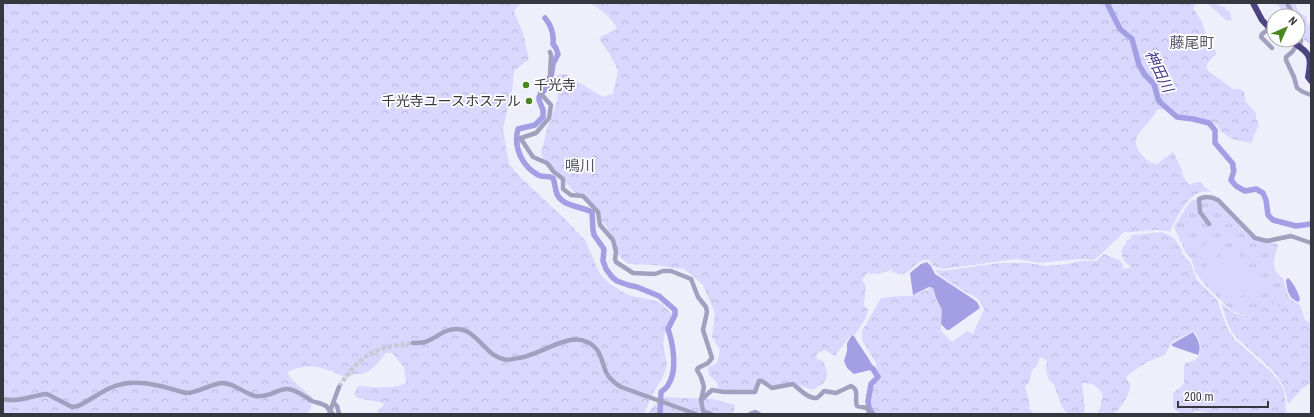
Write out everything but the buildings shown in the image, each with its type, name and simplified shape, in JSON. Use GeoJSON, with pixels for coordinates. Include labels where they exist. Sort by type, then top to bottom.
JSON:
{"type":"FeatureCollection","features":[{"type":"Feature","properties":{"kind":"highway"},"geometry":{"type":"LineString","coordinates":[[1252,3],[1266,24]]}},
{"type":"Feature","properties":{"kind":"highway"},"geometry":{"type":"LineString","coordinates":[[1302,48],[1310,60],[1308,77],[1311,81]]}},
{"type":"Feature","properties":{"kind":"street"},"geometry":{"type":"LineString","coordinates":[[1266,32],[1262,34],[1261,38],[1266,43]]}},
{"type":"Feature","properties":{"kind":"street"},"geometry":{"type":"LineString","coordinates":[[1296,48],[1286,57],[1286,60],[1293,73],[1297,88],[1311,95]]}},
{"type":"Feature","properties":{"kind":"street"},"geometry":{"type":"LineString","coordinates":[[550,52],[550,76],[540,93],[551,105],[550,117],[536,133],[521,139],[533,157],[547,163],[554,172],[563,179],[563,189],[571,195],[583,196],[598,210],[600,225],[613,240],[616,252],[616,262],[633,272],[655,274],[663,271],[671,271],[693,281],[694,291],[706,307],[707,312],[703,330],[712,358],[708,363],[697,370],[704,387],[701,400],[703,411],[711,414]]}},
{"type":"Feature","properties":{"kind":"street"},"geometry":{"type":"LineString","coordinates":[[1209,224],[1199,209],[1199,199],[1203,197],[1211,197],[1218,200],[1255,238],[1267,241],[1291,236],[1311,243]]}},
{"type":"Feature","properties":{"kind":"street"},"geometry":{"type":"LineString","coordinates":[[413,343],[424,342],[450,329],[459,329],[468,332],[497,357],[505,360],[524,358],[569,339],[581,339],[591,344],[600,353],[606,373],[614,383],[621,387],[696,414]]}},
{"type":"Feature","properties":{"kind":"street"},"geometry":{"type":"LineString","coordinates":[[701,400],[712,390],[724,392],[755,392],[759,382],[762,381],[772,388],[792,384],[810,397],[815,398],[824,391],[836,393],[851,386],[857,391],[856,405],[868,408],[870,414]]}},
{"type":"Feature","properties":{"kind":"street"},"geometry":{"type":"LineString","coordinates":[[3,399],[24,399],[47,394],[72,407],[78,406],[109,388],[125,383],[149,383],[186,393],[192,393],[220,383],[227,383],[248,394],[258,396],[273,394],[283,390],[292,390],[314,402],[322,403],[333,414]]}},
{"type":"Feature","properties":{"kind":"street"},"geometry":{"type":"LineString","coordinates":[[329,414],[339,388]]}},
{"type":"Feature","properties":{"kind":"street"},"geometry":{"type":"LineString","coordinates":[[334,403],[340,414]]}},
{"type":"Feature","properties":{"kind":"street"},"geometry":{"type":"LineString","coordinates":[[750,414],[755,412],[759,414]]}},
{"type":"Feature","properties":{"kind":"green space"},"geometry":{"type":"Polygon","coordinates":[[[3,3],[521,3],[514,11],[523,33],[529,59],[514,71],[512,90],[503,129],[509,164],[522,179],[585,240],[600,274],[610,284],[628,295],[656,301],[662,304],[675,317],[672,325],[665,332],[663,344],[667,365],[662,379],[654,391],[644,414],[380,414],[377,411],[384,405],[383,403],[358,398],[354,394],[358,386],[394,387],[406,383],[404,367],[392,353],[386,353],[377,364],[365,373],[355,374],[347,378],[332,371],[311,366],[287,372],[291,379],[312,397],[311,408],[306,414],[3,414],[3,3]]]}},
{"type":"Feature","properties":{"kind":"green space"},"geometry":{"type":"Polygon","coordinates":[[[590,3],[1197,3],[1193,8],[1201,20],[1208,40],[1216,52],[1216,55],[1208,63],[1207,70],[1233,89],[1244,91],[1246,102],[1257,114],[1255,117],[1259,124],[1251,143],[1232,139],[1222,132],[1217,125],[1192,117],[1176,115],[1170,110],[1158,109],[1136,139],[1136,144],[1141,154],[1148,161],[1157,164],[1173,152],[1182,170],[1183,177],[1189,185],[1196,182],[1201,182],[1204,187],[1212,192],[1197,194],[1191,198],[1181,211],[1170,231],[1157,230],[1124,232],[1093,260],[1079,259],[1040,263],[1017,259],[942,269],[933,266],[929,260],[923,260],[906,273],[902,274],[897,274],[891,270],[879,274],[867,273],[862,280],[866,286],[864,305],[869,311],[867,311],[867,316],[855,335],[853,334],[850,336],[835,356],[825,350],[818,353],[816,356],[817,359],[823,361],[827,371],[826,379],[821,385],[812,390],[794,383],[775,387],[762,379],[753,392],[722,390],[718,388],[717,383],[709,375],[708,367],[717,363],[720,350],[712,337],[715,313],[703,285],[684,269],[655,265],[628,264],[619,256],[615,241],[590,201],[573,191],[556,170],[544,160],[541,154],[547,129],[558,98],[556,75],[565,74],[603,97],[613,94],[618,70],[609,53],[599,39],[617,29],[609,17],[590,3]]]}},
{"type":"Feature","properties":{"kind":"green space"},"geometry":{"type":"Polygon","coordinates":[[[1207,3],[1217,3],[1225,7],[1225,11],[1229,10],[1232,20],[1227,21],[1207,3]]]}},
{"type":"Feature","properties":{"kind":"green space"},"geometry":{"type":"Polygon","coordinates":[[[1271,3],[1296,3],[1297,8],[1280,8],[1278,5],[1271,3]]]}},
{"type":"Feature","properties":{"kind":"green space"},"geometry":{"type":"Polygon","coordinates":[[[1306,22],[1311,26],[1311,45],[1306,41],[1306,22]]]}},
{"type":"Feature","properties":{"kind":"green space"},"geometry":{"type":"Polygon","coordinates":[[[1211,199],[1216,201],[1250,236],[1278,245],[1274,264],[1276,272],[1283,278],[1288,296],[1291,300],[1280,307],[1275,300],[1246,314],[1241,314],[1232,311],[1207,287],[1195,272],[1192,260],[1186,253],[1174,227],[1192,200],[1211,199]]]}},
{"type":"Feature","properties":{"kind":"green space"},"geometry":{"type":"Polygon","coordinates":[[[1218,209],[1282,301],[1286,304],[1290,299],[1300,305],[1305,320],[1311,323],[1311,382],[1288,404],[1283,386],[1279,379],[1274,372],[1241,342],[1231,330],[1221,304],[1232,312],[1245,315],[1246,312],[1218,209]]]}},
{"type":"Feature","properties":{"kind":"green space"},"geometry":{"type":"Polygon","coordinates":[[[1162,232],[1174,238],[1181,248],[1183,255],[1190,262],[1197,280],[1217,300],[1227,328],[1234,339],[1279,381],[1284,391],[1286,414],[1215,414],[1198,411],[1188,414],[1181,414],[1173,407],[1173,393],[1184,384],[1184,365],[1195,360],[1200,354],[1200,341],[1193,331],[1172,342],[1165,355],[1147,362],[1126,377],[1130,385],[1129,393],[1121,406],[1113,414],[1103,412],[1097,414],[1103,394],[1094,385],[1082,383],[1085,409],[1084,414],[1068,414],[1062,407],[1054,385],[1048,378],[1046,369],[1047,361],[1040,357],[1037,366],[1032,370],[1029,383],[1025,386],[1030,404],[1029,409],[1035,414],[874,414],[870,404],[870,395],[878,378],[876,363],[862,340],[862,331],[881,298],[911,296],[933,288],[935,298],[942,310],[941,331],[952,342],[967,331],[973,334],[984,309],[978,299],[938,274],[935,269],[942,271],[1000,263],[1027,263],[1047,266],[1080,261],[1096,261],[1104,254],[1119,260],[1123,265],[1123,269],[1131,267],[1123,259],[1122,248],[1126,244],[1127,240],[1131,239],[1132,235],[1162,232]]]}},
{"type":"Feature","properties":{"kind":"green space"},"geometry":{"type":"Polygon","coordinates":[[[1213,239],[1222,252],[1209,262],[1199,249],[1213,239]]]}},
{"type":"Feature","properties":{"kind":"green space"},"geometry":{"type":"Polygon","coordinates":[[[1230,248],[1237,250],[1247,265],[1257,286],[1231,303],[1211,278],[1205,266],[1230,248]]]}},
{"type":"Feature","properties":{"kind":"green space"},"geometry":{"type":"Polygon","coordinates":[[[665,397],[713,399],[735,405],[733,414],[648,414],[653,406],[665,397]]]}},
{"type":"Feature","properties":{"kind":"shaded area"},"geometry":{"type":"Polygon","coordinates":[[[927,262],[935,274],[977,302],[980,308],[949,330],[941,324],[942,310],[933,288],[929,287],[913,295],[910,273],[921,264],[927,262]]]}},
{"type":"Feature","properties":{"kind":"shaded area"},"geometry":{"type":"Polygon","coordinates":[[[1288,278],[1294,285],[1298,294],[1300,300],[1298,302],[1290,296],[1286,280],[1288,278]]]}},
{"type":"Feature","properties":{"kind":"shaded area"},"geometry":{"type":"Polygon","coordinates":[[[1193,332],[1199,343],[1200,349],[1198,355],[1172,346],[1172,344],[1193,332]]]}},
{"type":"Feature","properties":{"kind":"shaded area"},"geometry":{"type":"Polygon","coordinates":[[[852,335],[870,360],[874,369],[854,374],[847,368],[844,361],[847,351],[847,343],[852,335]]]}},
{"type":"Feature","properties":{"kind":"waterway","name":"神田川"},"geometry":{"type":"LineString","coordinates":[[1107,3],[1120,29],[1132,39],[1139,65],[1145,75],[1154,84],[1158,99],[1161,103],[1177,117],[1209,123],[1215,130],[1215,143],[1233,164],[1234,170],[1231,180],[1236,186],[1245,191],[1256,189],[1263,193],[1266,200],[1268,215],[1273,220],[1296,226],[1311,224]]}},
{"type":"Feature","properties":{"kind":"waterway"},"geometry":{"type":"LineString","coordinates":[[545,18],[552,30],[553,44],[558,54],[553,64],[549,84],[539,97],[543,110],[543,117],[535,125],[518,129],[518,149],[527,167],[540,176],[553,178],[557,194],[563,201],[592,212],[594,235],[604,249],[603,261],[606,269],[612,277],[617,281],[659,296],[675,310],[675,315],[668,329],[674,357],[673,372],[666,388],[661,392],[660,414]]}},
{"type":"Feature","properties":{"kind":"waterway"},"geometry":{"type":"LineString","coordinates":[[868,365],[873,369],[878,377],[871,384],[868,401],[869,408],[873,414]]}},
{"type":"Feature","properties":{"kind":"tunnel"},"geometry":{"type":"LineString","coordinates":[[339,387],[354,367],[370,354],[388,347],[413,343]]}},
{"type":"Feature","properties":{"kind":"place","name":"千光寺"},"geometry":{"type":"Point","coordinates":[526,85]}},
{"type":"Feature","properties":{"kind":"place","name":"千光寺ユースホステル"},"geometry":{"type":"Point","coordinates":[529,101]}},
{"type":"Feature","properties":{"kind":"district","name":"藤尾町"},"geometry":{"type":"Point","coordinates":[1192,43]}},
{"type":"Feature","properties":{"kind":"district","name":"鳴川"},"geometry":{"type":"Point","coordinates":[580,166]}}]}
